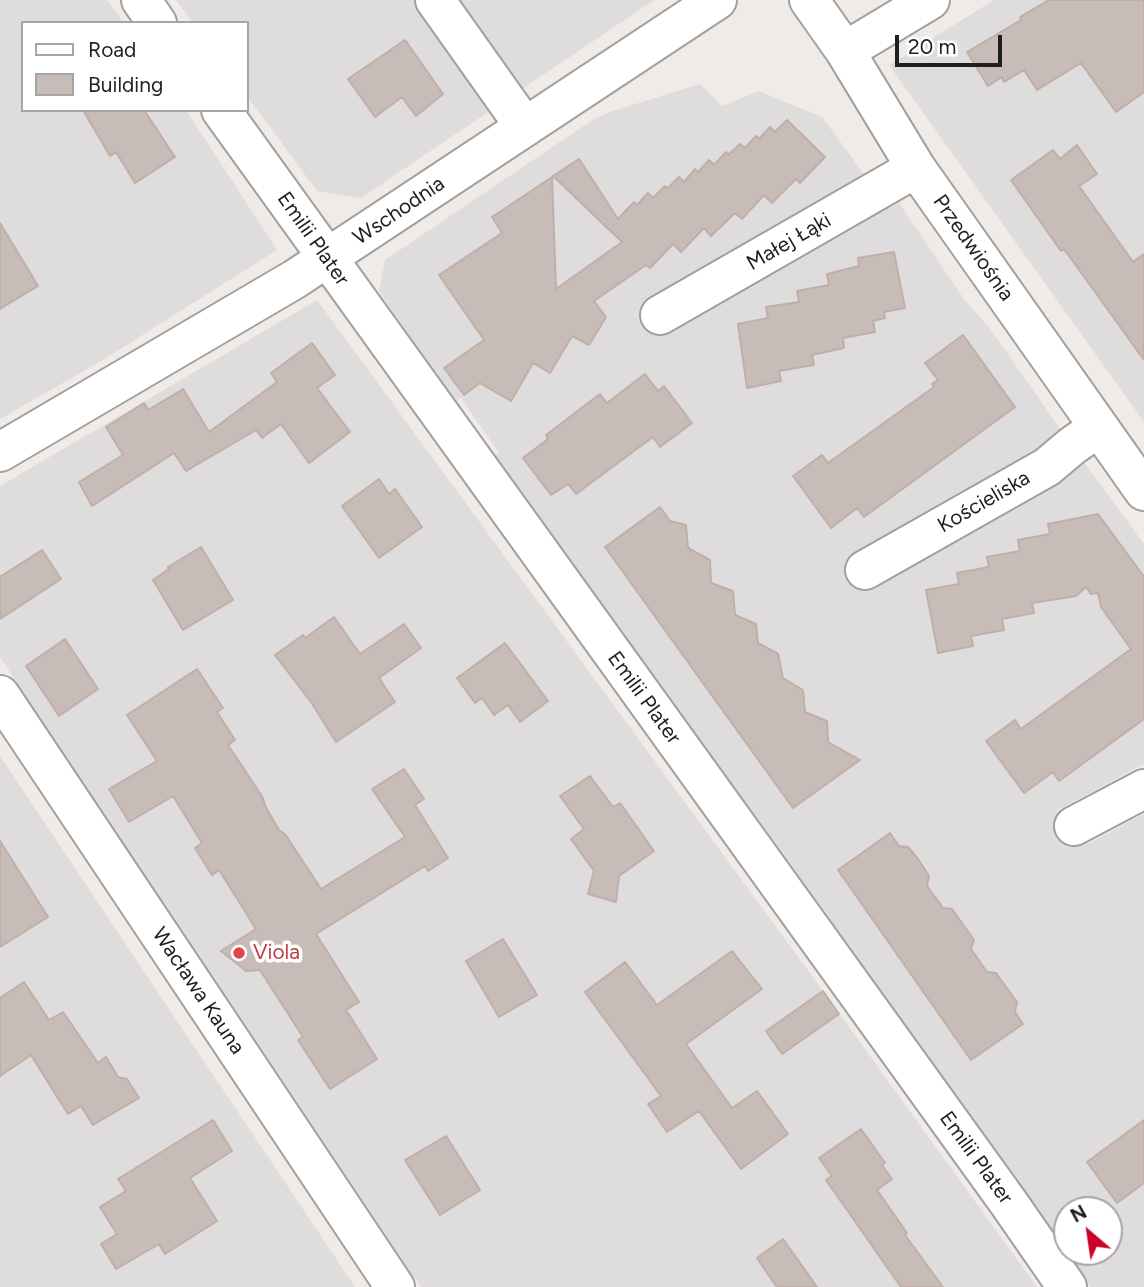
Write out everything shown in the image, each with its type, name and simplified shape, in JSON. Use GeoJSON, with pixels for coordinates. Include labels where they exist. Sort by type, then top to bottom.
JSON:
{"type":"FeatureCollection","features":[{"type":"Feature","properties":{"kind":"street"},"geometry":{"type":"LineString","coordinates":[[141,0],[157,21]]}},
{"type":"Feature","properties":{"kind":"street"},"geometry":{"type":"LineString","coordinates":[[435,0],[525,127]]}},
{"type":"Feature","properties":{"kind":"street","name":"Wschodnia"},"geometry":{"type":"LineString","coordinates":[[0,452],[327,258],[717,0]]}},
{"type":"Feature","properties":{"kind":"street","name":"Przedwiośnia"},"geometry":{"type":"LineString","coordinates":[[809,0],[845,51],[916,168],[1144,491]]}},
{"type":"Feature","properties":{"kind":"street"},"geometry":{"type":"LineString","coordinates":[[845,51],[930,0]]}},
{"type":"Feature","properties":{"kind":"street","name":"Emilii Plater"},"geometry":{"type":"LineString","coordinates":[[222,112],[1067,1287]]}},
{"type":"Feature","properties":{"kind":"street","name":"Małej Łąki"},"geometry":{"type":"LineString","coordinates":[[660,315],[916,168]]}},
{"type":"Feature","properties":{"kind":"street","name":"Kościeliska"},"geometry":{"type":"LineString","coordinates":[[865,570],[1047,467],[1099,427]]}},
{"type":"Feature","properties":{"kind":"street","name":"Wacława Kauna"},"geometry":{"type":"LineString","coordinates":[[0,695],[395,1287]]}},
{"type":"Feature","properties":{"kind":"street"},"geometry":{"type":"LineString","coordinates":[[1074,826],[1144,789]]}},
{"type":"Feature","properties":{"kind":"shaded area"},"geometry":{"type":"Polygon","coordinates":[[[0,0],[107,0],[123,21],[21,21],[21,112],[187,112],[277,250],[103,360],[0,419],[0,0]]]}},
{"type":"Feature","properties":{"kind":"shaded area"},"geometry":{"type":"Polygon","coordinates":[[[176,0],[654,0],[361,198],[317,191],[248,97],[248,21],[192,21],[176,0]]]}},
{"type":"Feature","properties":{"kind":"shaded area"},"geometry":{"type":"Polygon","coordinates":[[[994,0],[1144,0],[1144,422],[889,65],[994,0]]]}},
{"type":"Feature","properties":{"kind":"shaded area"},"geometry":{"type":"Polygon","coordinates":[[[700,84],[722,106],[759,91],[822,117],[889,208],[899,203],[966,302],[989,327],[1144,544],[1144,764],[1056,811],[1088,844],[1144,814],[1144,1287],[1090,1287],[1075,1266],[1123,1266],[1123,1196],[1053,1196],[1053,1235],[775,842],[559,552],[494,456],[499,453],[461,398],[455,402],[379,291],[385,260],[594,119],[700,84]]]}},
{"type":"Feature","properties":{"kind":"shaded area"},"geometry":{"type":"Polygon","coordinates":[[[317,300],[1037,1287],[421,1287],[0,657],[0,486],[317,300]]]}},
{"type":"Feature","properties":{"kind":"shaded area"},"geometry":{"type":"Polygon","coordinates":[[[0,756],[355,1287],[0,1287],[0,756]]]}},
{"type":"Feature","properties":{"kind":"building"},"geometry":{"type":"Polygon","coordinates":[[[1049,0],[1144,0],[1144,92],[1116,112],[1081,63],[1037,90],[1024,70],[1004,82],[1002,77],[988,86],[967,52],[1049,0]]]}},
{"type":"Feature","properties":{"kind":"building"},"geometry":{"type":"Polygon","coordinates":[[[405,40],[443,94],[416,116],[402,97],[375,117],[348,79],[405,40]]]}},
{"type":"Feature","properties":{"kind":"building"},"geometry":{"type":"Polygon","coordinates":[[[84,112],[145,112],[175,157],[135,183],[116,152],[110,156],[84,112]]]}},
{"type":"Feature","properties":{"kind":"building"},"geometry":{"type":"Polygon","coordinates":[[[787,120],[825,157],[800,183],[796,179],[772,203],[764,195],[742,219],[735,213],[711,236],[704,228],[681,252],[673,244],[650,268],[646,265],[594,301],[606,317],[589,345],[572,336],[550,373],[533,363],[511,401],[480,383],[464,395],[444,368],[484,340],[439,275],[502,233],[492,217],[552,177],[556,289],[622,242],[553,176],[579,159],[618,219],[634,202],[637,205],[648,193],[653,198],[679,177],[684,182],[695,169],[698,172],[709,160],[714,165],[726,152],[728,155],[740,144],[745,148],[756,136],[759,139],[770,127],[775,132],[787,120]]]}},
{"type":"Feature","properties":{"kind":"building"},"geometry":{"type":"Polygon","coordinates":[[[1077,145],[1097,174],[1079,186],[1133,262],[1144,254],[1144,360],[1011,180],[1053,150],[1060,159],[1077,145]]]}},
{"type":"Feature","properties":{"kind":"building"},"geometry":{"type":"Polygon","coordinates":[[[0,223],[38,286],[0,309],[0,223]]]}},
{"type":"Feature","properties":{"kind":"building"},"geometry":{"type":"Polygon","coordinates":[[[894,252],[905,308],[884,312],[885,318],[873,321],[875,332],[843,338],[844,348],[812,355],[814,365],[779,371],[781,381],[747,388],[738,324],[768,318],[766,307],[799,302],[797,291],[829,285],[827,274],[859,266],[858,258],[894,252]]]}},
{"type":"Feature","properties":{"kind":"building"},"geometry":{"type":"Polygon","coordinates":[[[963,335],[1015,407],[864,517],[857,508],[831,528],[793,476],[822,455],[828,463],[934,387],[932,384],[938,380],[925,363],[963,335]]]}},
{"type":"Feature","properties":{"kind":"building"},"geometry":{"type":"Polygon","coordinates":[[[312,343],[335,375],[317,388],[350,432],[309,463],[281,424],[262,438],[256,430],[186,471],[174,453],[92,506],[79,482],[123,455],[106,427],[144,403],[148,410],[183,389],[209,432],[277,382],[271,373],[312,343]]]}},
{"type":"Feature","properties":{"kind":"building"},"geometry":{"type":"Polygon","coordinates":[[[645,374],[658,391],[664,386],[692,423],[660,447],[653,437],[576,494],[568,484],[551,495],[523,458],[548,439],[546,435],[600,394],[607,403],[645,374]]]}},
{"type":"Feature","properties":{"kind":"building"},"geometry":{"type":"Polygon","coordinates":[[[379,479],[389,494],[395,489],[422,527],[379,558],[342,506],[379,479]]]}},
{"type":"Feature","properties":{"kind":"building"},"geometry":{"type":"Polygon","coordinates":[[[660,507],[670,521],[686,525],[688,548],[710,560],[711,583],[733,591],[735,615],[756,624],[758,643],[778,654],[783,678],[803,690],[805,712],[827,721],[828,742],[860,760],[793,808],[605,547],[660,507]]]}},
{"type":"Feature","properties":{"kind":"building"},"geometry":{"type":"Polygon","coordinates":[[[1098,514],[1144,577],[1144,719],[1059,781],[1053,772],[1024,793],[986,741],[1015,720],[1021,729],[1131,649],[1101,607],[1098,593],[1091,594],[1086,587],[1076,596],[1032,603],[1034,613],[1002,619],[1004,630],[971,636],[973,646],[938,653],[926,590],[959,584],[957,573],[989,567],[987,557],[1020,551],[1018,540],[1050,534],[1048,524],[1098,514]]]}},
{"type":"Feature","properties":{"kind":"building"},"geometry":{"type":"Polygon","coordinates":[[[201,547],[233,600],[183,630],[153,580],[169,569],[168,567],[201,547]]]}},
{"type":"Feature","properties":{"kind":"building"},"geometry":{"type":"Polygon","coordinates":[[[42,550],[61,579],[0,619],[0,577],[42,550]]]}},
{"type":"Feature","properties":{"kind":"building"},"geometry":{"type":"Polygon","coordinates":[[[334,617],[360,654],[404,624],[421,648],[379,678],[395,702],[336,742],[311,702],[275,655],[334,617]]]}},
{"type":"Feature","properties":{"kind":"building"},"geometry":{"type":"Polygon","coordinates":[[[65,639],[98,689],[59,716],[26,666],[65,639]]]}},
{"type":"Feature","properties":{"kind":"building"},"geometry":{"type":"Polygon","coordinates":[[[505,643],[548,701],[520,722],[508,705],[494,715],[482,698],[475,703],[457,678],[505,643]]]}},
{"type":"Feature","properties":{"kind":"building"},"geometry":{"type":"Polygon","coordinates":[[[197,669],[223,708],[217,712],[235,740],[228,745],[263,798],[279,830],[285,834],[321,889],[405,837],[372,789],[404,769],[424,799],[415,805],[448,858],[428,871],[425,866],[316,934],[359,1002],[346,1010],[377,1059],[330,1089],[298,1040],[303,1037],[260,970],[246,971],[221,951],[256,929],[219,870],[212,875],[195,848],[202,843],[173,796],[129,822],[109,789],[157,761],[127,715],[197,669]]]}},
{"type":"Feature","properties":{"kind":"building"},"geometry":{"type":"Polygon","coordinates":[[[590,776],[613,807],[620,803],[654,851],[619,876],[616,902],[588,894],[594,871],[571,839],[584,829],[560,796],[590,776]]]}},
{"type":"Feature","properties":{"kind":"building"},"geometry":{"type":"Polygon","coordinates":[[[890,833],[899,846],[908,847],[918,859],[929,876],[927,886],[943,908],[952,909],[974,940],[971,949],[987,972],[996,973],[1017,1002],[1015,1012],[1023,1024],[971,1060],[838,870],[890,833]]]}},
{"type":"Feature","properties":{"kind":"building"},"geometry":{"type":"Polygon","coordinates":[[[0,841],[48,917],[0,947],[0,841]]]}},
{"type":"Feature","properties":{"kind":"building"},"geometry":{"type":"Polygon","coordinates":[[[503,939],[537,995],[499,1017],[466,961],[503,939]]]}},
{"type":"Feature","properties":{"kind":"building"},"geometry":{"type":"Polygon","coordinates":[[[732,951],[762,989],[686,1044],[732,1108],[757,1091],[788,1134],[741,1169],[699,1111],[667,1132],[648,1104],[661,1096],[585,992],[625,962],[657,1005],[732,951]]]}},
{"type":"Feature","properties":{"kind":"building"},"geometry":{"type":"Polygon","coordinates":[[[24,982],[49,1020],[63,1012],[98,1063],[106,1057],[118,1077],[127,1079],[139,1098],[93,1125],[81,1106],[68,1114],[31,1055],[0,1076],[0,998],[24,982]]]}},
{"type":"Feature","properties":{"kind":"building"},"geometry":{"type":"Polygon","coordinates":[[[823,991],[839,1014],[782,1054],[766,1031],[823,991]]]}},
{"type":"Feature","properties":{"kind":"building"},"geometry":{"type":"Polygon","coordinates":[[[213,1120],[232,1151],[190,1178],[217,1221],[165,1254],[159,1244],[116,1269],[101,1244],[117,1234],[100,1207],[126,1191],[118,1179],[213,1120]]]}},
{"type":"Feature","properties":{"kind":"building"},"geometry":{"type":"Polygon","coordinates":[[[1144,1120],[1144,1183],[1123,1199],[1123,1196],[1112,1196],[1087,1162],[1144,1120]]]}},
{"type":"Feature","properties":{"kind":"building"},"geometry":{"type":"Polygon","coordinates":[[[861,1129],[885,1163],[882,1165],[892,1179],[877,1190],[907,1233],[905,1235],[943,1287],[901,1287],[826,1180],[832,1176],[819,1158],[861,1129]]]}},
{"type":"Feature","properties":{"kind":"building"},"geometry":{"type":"Polygon","coordinates":[[[446,1136],[480,1190],[440,1215],[405,1160],[446,1136]]]}},
{"type":"Feature","properties":{"kind":"building"},"geometry":{"type":"Polygon","coordinates":[[[783,1239],[817,1287],[777,1287],[767,1273],[757,1258],[783,1239]]]}},
{"type":"Feature","properties":{"kind":"place","name":"Viola"},"geometry":{"type":"Point","coordinates":[239,953]}}]}
